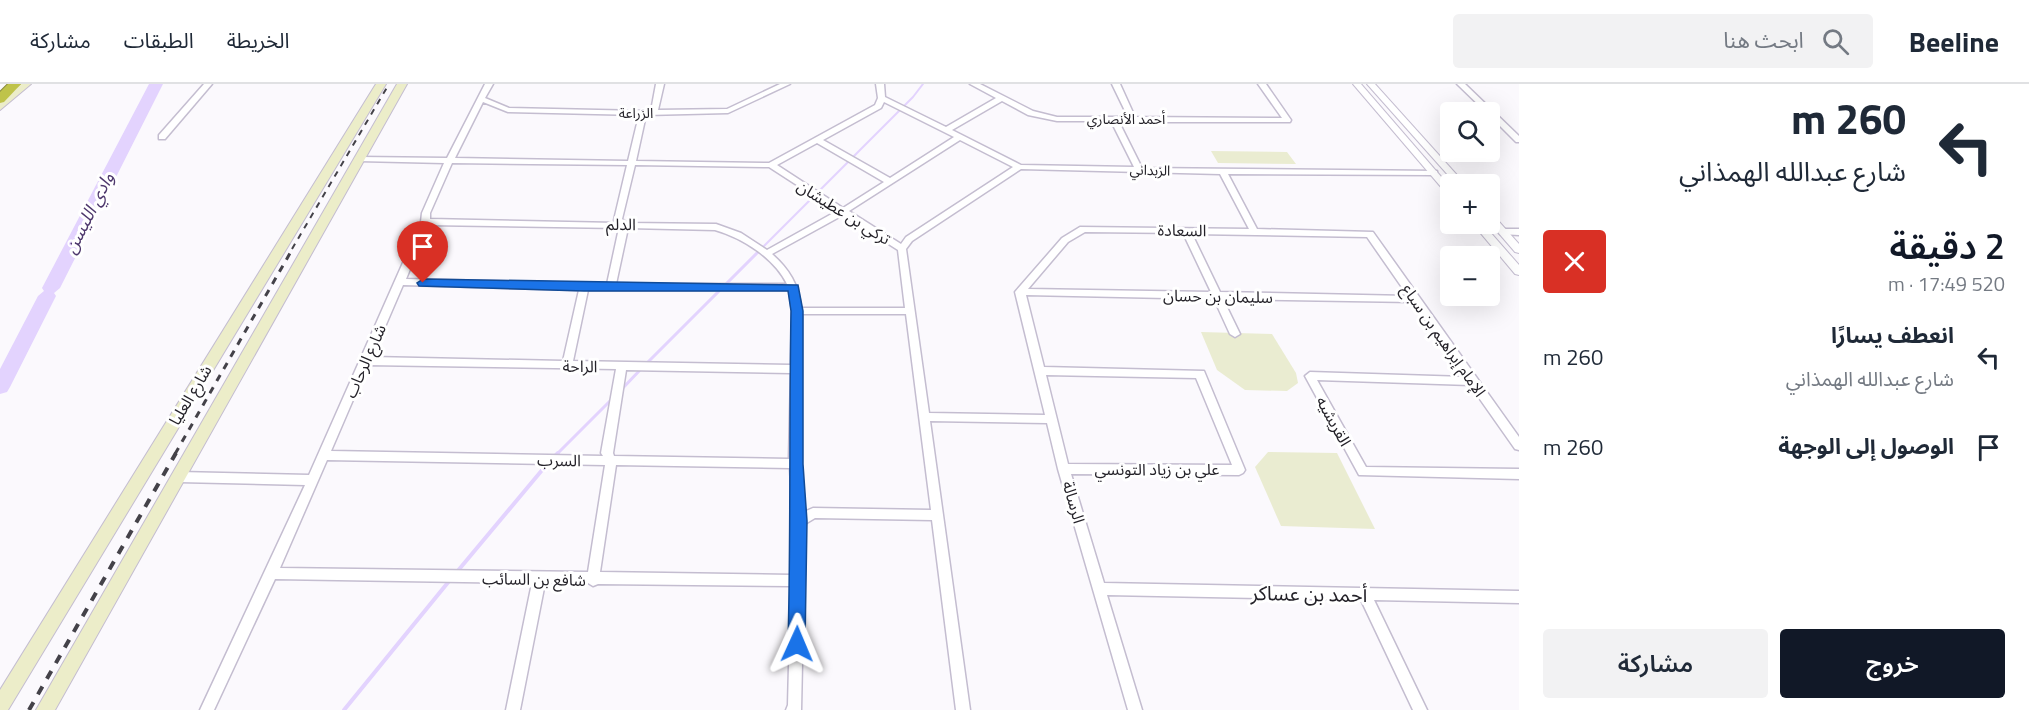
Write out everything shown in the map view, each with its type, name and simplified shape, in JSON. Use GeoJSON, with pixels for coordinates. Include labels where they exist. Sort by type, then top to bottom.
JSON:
{"type":"FeatureCollection","features":[{"type":"Feature","properties":{"kind":"highway"},"geometry":{"type":"LineString","coordinates":[[0,99],[15,84]]}},
{"type":"Feature","properties":{"kind":"main road"},"geometry":{"type":"LineString","coordinates":[[0,107],[26,84]]}},
{"type":"Feature","properties":{"kind":"main road","name":"شارع العليا"},"geometry":{"type":"LineString","coordinates":[[0,706],[381,84]]}},
{"type":"Feature","properties":{"kind":"main road","name":"شارع العليا"},"geometry":{"type":"LineString","coordinates":[[45,710],[402,84]]}},
{"type":"Feature","properties":{"kind":"street"},"geometry":{"type":"LineString","coordinates":[[162,136],[208,84]]}},
{"type":"Feature","properties":{"kind":"street","name":"شارع الرحاب"},"geometry":{"type":"LineString","coordinates":[[207,710],[271,573],[400,282],[425,222],[426,213],[449,161],[489,84]]}},
{"type":"Feature","properties":{"kind":"street"},"geometry":{"type":"LineString","coordinates":[[654,113],[660,84]]}},
{"type":"Feature","properties":{"kind":"street"},"geometry":{"type":"LineString","coordinates":[[763,84],[776,90]]}},
{"type":"Feature","properties":{"kind":"street","name":"الزراعة"},"geometry":{"type":"LineString","coordinates":[[482,99],[508,110],[643,113],[728,111],[786,84]]}},
{"type":"Feature","properties":{"kind":"street"},"geometry":{"type":"LineString","coordinates":[[359,159],[771,165],[878,106],[882,98],[880,84]]}},
{"type":"Feature","properties":{"kind":"street","name":"أحمد الأنصاري"},"geometry":{"type":"LineString","coordinates":[[974,84],[999,99],[1042,117],[1287,120],[1262,84]]}},
{"type":"Feature","properties":{"kind":"street"},"geometry":{"type":"LineString","coordinates":[[1116,84],[1132,118]]}},
{"type":"Feature","properties":{"kind":"street"},"geometry":{"type":"LineString","coordinates":[[1357,84],[1440,180]]}},
{"type":"Feature","properties":{"kind":"street"},"geometry":{"type":"LineString","coordinates":[[1371,84],[1452,174]]}},
{"type":"Feature","properties":{"kind":"street"},"geometry":{"type":"LineString","coordinates":[[1461,84],[1519,141]]}},
{"type":"Feature","properties":{"kind":"street","name":"الزبداني"},"geometry":{"type":"LineString","coordinates":[[882,98],[1019,167],[1223,172],[1434,173]]}},
{"type":"Feature","properties":{"kind":"street"},"geometry":{"type":"LineString","coordinates":[[945,130],[999,99]]}},
{"type":"Feature","properties":{"kind":"street"},"geometry":{"type":"LineString","coordinates":[[611,287],[624,225],[618,220],[643,113]]}},
{"type":"Feature","properties":{"kind":"street"},"geometry":{"type":"LineString","coordinates":[[1114,118],[1139,169]]}},
{"type":"Feature","properties":{"kind":"street"},"geometry":{"type":"LineString","coordinates":[[766,254],[842,212],[959,138]]}},
{"type":"Feature","properties":{"kind":"street"},"geometry":{"type":"LineString","coordinates":[[818,140],[889,181]]}},
{"type":"Feature","properties":{"kind":"street","name":"تركي بن عطيشان"},"geometry":{"type":"LineString","coordinates":[[771,165],[902,249],[963,710]]}},
{"type":"Feature","properties":{"kind":"street"},"geometry":{"type":"LineString","coordinates":[[902,249],[909,239],[1019,167]]}},
{"type":"Feature","properties":{"kind":"street"},"geometry":{"type":"LineString","coordinates":[[1223,172],[1254,231]]}},
{"type":"Feature","properties":{"kind":"street","name":"الدلم"},"geometry":{"type":"LineString","coordinates":[[425,222],[716,227],[731,231],[766,254],[783,269],[793,287]]}},
{"type":"Feature","properties":{"kind":"street","name":"السعادة"},"geometry":{"type":"LineString","coordinates":[[1020,292],[1065,240],[1083,229],[1370,234]]}},
{"type":"Feature","properties":{"kind":"street"},"geometry":{"type":"LineString","coordinates":[[1500,229],[1519,250]]}},
{"type":"Feature","properties":{"kind":"street"},"geometry":{"type":"LineString","coordinates":[[1186,230],[1235,334]]}},
{"type":"Feature","properties":{"kind":"street"},"geometry":{"type":"LineString","coordinates":[[1503,232],[1519,232]]}},
{"type":"Feature","properties":{"kind":"street","name":"الإمام إبراهيم بن سباع"},"geometry":{"type":"LineString","coordinates":[[1370,234],[1519,446]]}},
{"type":"Feature","properties":{"kind":"street"},"geometry":{"type":"LineString","coordinates":[[1487,234],[1519,272]]}},
{"type":"Feature","properties":{"kind":"street"},"geometry":{"type":"LineString","coordinates":[[400,282],[584,287],[793,287],[797,311],[795,464],[799,521],[794,709]]}},
{"type":"Feature","properties":{"kind":"street"},"geometry":{"type":"LineString","coordinates":[[567,366],[584,287]]}},
{"type":"Feature","properties":{"kind":"street","name":"سليمان بن حسان"},"geometry":{"type":"LineString","coordinates":[[1020,292],[1416,299]]}},
{"type":"Feature","properties":{"kind":"street","name":"الرسالة"},"geometry":{"type":"LineString","coordinates":[[1020,292],[1064,469],[1135,710]]}},
{"type":"Feature","properties":{"kind":"street"},"geometry":{"type":"LineString","coordinates":[[797,311],[910,311]]}},
{"type":"Feature","properties":{"kind":"street","name":"الراحة"},"geometry":{"type":"LineString","coordinates":[[365,361],[796,369]]}},
{"type":"Feature","properties":{"kind":"street"},"geometry":{"type":"LineString","coordinates":[[593,580],[611,461],[608,453],[622,366]]}},
{"type":"Feature","properties":{"kind":"street","name":"علي بن زياد التونسي"},"geometry":{"type":"LineString","coordinates":[[1040,370],[1200,374],[1239,470],[1064,469]]}},
{"type":"Feature","properties":{"kind":"street","name":"القريشيه"},"geometry":{"type":"LineString","coordinates":[[1473,381],[1310,376],[1363,472],[1519,474]]}},
{"type":"Feature","properties":{"kind":"street"},"geometry":{"type":"LineString","coordinates":[[925,417],[1051,420]]}},
{"type":"Feature","properties":{"kind":"street","name":"السرب"},"geometry":{"type":"LineString","coordinates":[[323,455],[795,464]]}},
{"type":"Feature","properties":{"kind":"street"},"geometry":{"type":"LineString","coordinates":[[179,477],[311,480]]}},
{"type":"Feature","properties":{"kind":"street"},"geometry":{"type":"LineString","coordinates":[[799,521],[813,513],[938,515]]}},
{"type":"Feature","properties":{"kind":"street","name":"شافع بن السائب"},"geometry":{"type":"LineString","coordinates":[[271,573],[593,580],[798,581]]}},
{"type":"Feature","properties":{"kind":"street"},"geometry":{"type":"LineString","coordinates":[[513,710],[539,579]]}},
{"type":"Feature","properties":{"kind":"street","name":"أحمد بن عساكر"},"geometry":{"type":"LineString","coordinates":[[1100,589],[1366,596],[1519,597]]}},
{"type":"Feature","properties":{"kind":"street"},"geometry":{"type":"LineString","coordinates":[[1366,596],[1420,710]]}},
{"type":"Feature","properties":{"kind":"green space"},"geometry":{"type":"Polygon","coordinates":[[[1211,151],[1287,152],[1296,164],[1218,163],[1211,151]]]}},
{"type":"Feature","properties":{"kind":"green space"},"geometry":{"type":"Polygon","coordinates":[[[1201,332],[1272,334],[1296,373],[1298,383],[1287,391],[1245,390],[1217,370],[1201,332]]]}},
{"type":"Feature","properties":{"kind":"green space"},"geometry":{"type":"Polygon","coordinates":[[[1268,452],[1337,453],[1375,529],[1281,526],[1255,467],[1268,452]]]}},
{"type":"Feature","properties":{"kind":"waterway","name":"وادي الليسن"},"geometry":{"type":"LineString","coordinates":[[130,134],[156,84]]}},
{"type":"Feature","properties":{"kind":"waterway"},"geometry":{"type":"LineString","coordinates":[[646,364],[913,97],[923,84]]}},
{"type":"Feature","properties":{"kind":"waterway","name":"وادي الليسن"},"geometry":{"type":"LineString","coordinates":[[51,288],[128,138]]}},
{"type":"Feature","properties":{"kind":"waterway","name":"وادي الليسن"},"geometry":{"type":"LineString","coordinates":[[0,387],[47,296]]}},
{"type":"Feature","properties":{"kind":"waterway"},"geometry":{"type":"LineString","coordinates":[[621,390],[641,369]]}},
{"type":"Feature","properties":{"kind":"waterway"},"geometry":{"type":"LineString","coordinates":[[553,458],[612,399]]}},
{"type":"Feature","properties":{"kind":"waterway"},"geometry":{"type":"LineString","coordinates":[[456,573],[548,463]]}},
{"type":"Feature","properties":{"kind":"waterway"},"geometry":{"type":"LineString","coordinates":[[344,710],[450,580]]}},
{"type":"Feature","properties":{"kind":"railway"},"geometry":{"type":"LineString","coordinates":[[292,249],[389,84]]}},
{"type":"Feature","properties":{"kind":"railway"},"geometry":{"type":"LineString","coordinates":[[175,454],[293,248]]}},
{"type":"Feature","properties":{"kind":"railway"},"geometry":{"type":"LineString","coordinates":[[29,710],[176,453]]}},
{"type":"Feature","properties":{"kind":"route"},"geometry":{"type":"LineString","coordinates":[[423,283],[584,287],[793,287],[797,311],[795,464],[799,521],[797,644]]}}]}
